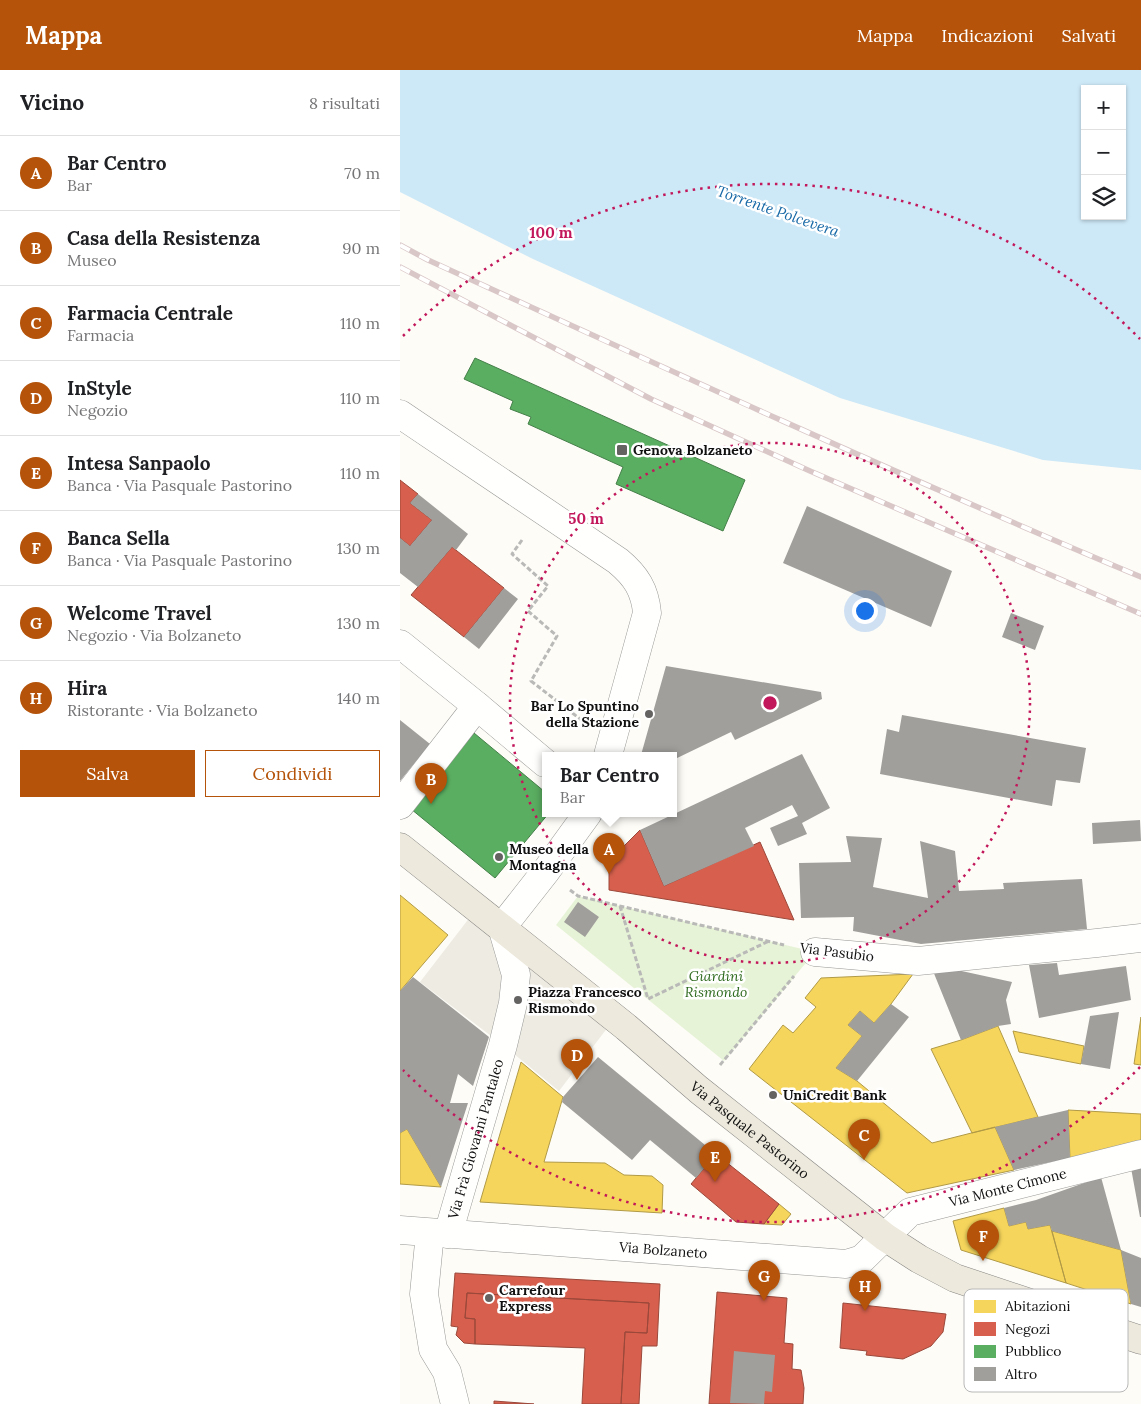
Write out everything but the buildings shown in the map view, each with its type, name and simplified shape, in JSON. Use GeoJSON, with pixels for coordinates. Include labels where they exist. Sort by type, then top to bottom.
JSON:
{"type":"FeatureCollection","features":[{"type":"Feature","properties":{"kind":"main road","name":"Via Pasquale Pastorino"},"geometry":{"type":"LineString","coordinates":[[400,847],[626,1027],[699,1090],[885,1237],[919,1259],[955,1278],[988,1289]]}},
{"type":"Feature","properties":{"kind":"main road","name":"Via Pasquale Pastorino"},"geometry":{"type":"LineString","coordinates":[[1128,1336],[1141,1340]]}},
{"type":"Feature","properties":{"kind":"street"},"geometry":{"type":"LineString","coordinates":[[400,414],[618,562],[636,578],[646,600],[647,613],[609,752]]}},
{"type":"Feature","properties":{"kind":"street"},"geometry":{"type":"LineString","coordinates":[[400,644],[542,760]]}},
{"type":"Feature","properties":{"kind":"street"},"geometry":{"type":"LineString","coordinates":[[400,805],[477,706]]}},
{"type":"Feature","properties":{"kind":"street"},"geometry":{"type":"LineString","coordinates":[[502,927],[585,817]]}},
{"type":"Feature","properties":{"kind":"street","name":"Via Frà Giovanni Pantaleo"},"geometry":{"type":"LineString","coordinates":[[439,1233],[503,1045],[513,1003],[516,975],[502,927]]}},
{"type":"Feature","properties":{"kind":"street","name":"Via Pasubio"},"geometry":{"type":"LineString","coordinates":[[815,952],[918,961],[1141,938]]}},
{"type":"Feature","properties":{"kind":"street","name":"Via Monte Cimone"},"geometry":{"type":"LineString","coordinates":[[885,1237],[910,1212],[1141,1154]]}},
{"type":"Feature","properties":{"kind":"street","name":"Via Bolzaneto"},"geometry":{"type":"LineString","coordinates":[[400,1230],[846,1264],[862,1259],[885,1237]]}},
{"type":"Feature","properties":{"kind":"street"},"geometry":{"type":"LineString","coordinates":[[439,1233],[424,1294],[433,1349],[447,1372],[455,1404]]}},
{"type":"Feature","properties":{"kind":"path"},"geometry":{"type":"LineString","coordinates":[[522,540],[512,554],[548,586],[528,611],[557,636],[531,681],[576,717]]}},
{"type":"Feature","properties":{"kind":"path","name":"Via Pasubio"},"geometry":{"type":"LineString","coordinates":[[546,871],[578,896],[815,952]]}},
{"type":"Feature","properties":{"kind":"path"},"geometry":{"type":"LineString","coordinates":[[620,906],[648,999],[769,941]]}},
{"type":"Feature","properties":{"kind":"path"},"geometry":{"type":"LineString","coordinates":[[699,1090],[815,952]]}},
{"type":"Feature","properties":{"kind":"green space","name":"Giardini Rismondo"},"geometry":{"type":"Polygon","coordinates":[[[578,896],[815,952],[724,1061],[556,925],[578,896]]]}},
{"type":"Feature","properties":{"kind":"shaded area","name":"Piazza Francesco Rismondo"},"geometry":{"type":"Polygon","coordinates":[[[477,908],[615,1018],[559,1091],[503,1045],[420,982],[477,908]]]}},
{"type":"Feature","properties":{"kind":"water","name":"Torrente Polcevera"},"geometry":{"type":"Polygon","coordinates":[[[400,70],[1141,70],[1141,470],[1043,460],[840,398],[533,259],[400,192],[400,70]]]}},
{"type":"Feature","properties":{"kind":"railway"},"geometry":{"type":"LineString","coordinates":[[400,245],[428,260],[783,421],[1141,577]]}},
{"type":"Feature","properties":{"kind":"railway"},"geometry":{"type":"LineString","coordinates":[[400,267],[651,399],[810,471],[1141,614]]}},
{"type":"Feature","properties":{"kind":"place","name":"Genova Bolzaneto"},"geometry":{"type":"Point","coordinates":[622,450]}},
{"type":"Feature","properties":{"kind":"place","name":"Bar Lo Spuntino della Stazione"},"geometry":{"type":"Point","coordinates":[649,714]}},
{"type":"Feature","properties":{"kind":"place","name":"Casa della Resistenza"},"geometry":{"type":"Point","coordinates":[431,804]}},
{"type":"Feature","properties":{"kind":"place","name":"Museo della Montagna"},"geometry":{"type":"Point","coordinates":[499,857]}},
{"type":"Feature","properties":{"kind":"place","name":"Bar Centro"},"geometry":{"type":"Point","coordinates":[609,874]}},
{"type":"Feature","properties":{"kind":"place","name":"Piazza Francesco Rismondo"},"geometry":{"type":"Point","coordinates":[518,1000]}},
{"type":"Feature","properties":{"kind":"place","name":"InStyle"},"geometry":{"type":"Point","coordinates":[577,1080]}},
{"type":"Feature","properties":{"kind":"place","name":"UniCredit Bank"},"geometry":{"type":"Point","coordinates":[773,1095]}},
{"type":"Feature","properties":{"kind":"place","name":"Farmacia Centrale"},"geometry":{"type":"Point","coordinates":[864,1160]}},
{"type":"Feature","properties":{"kind":"place","name":"Intesa Sanpaolo"},"geometry":{"type":"Point","coordinates":[715,1182]}},
{"type":"Feature","properties":{"kind":"place","name":"Banca Sella"},"geometry":{"type":"Point","coordinates":[983,1261]}},
{"type":"Feature","properties":{"kind":"place","name":"Carrefour Express"},"geometry":{"type":"Point","coordinates":[489,1298]}},
{"type":"Feature","properties":{"kind":"place","name":"Welcome Travel"},"geometry":{"type":"Point","coordinates":[764,1301]}},
{"type":"Feature","properties":{"kind":"place","name":"Hira"},"geometry":{"type":"Point","coordinates":[865,1311]}}]}
